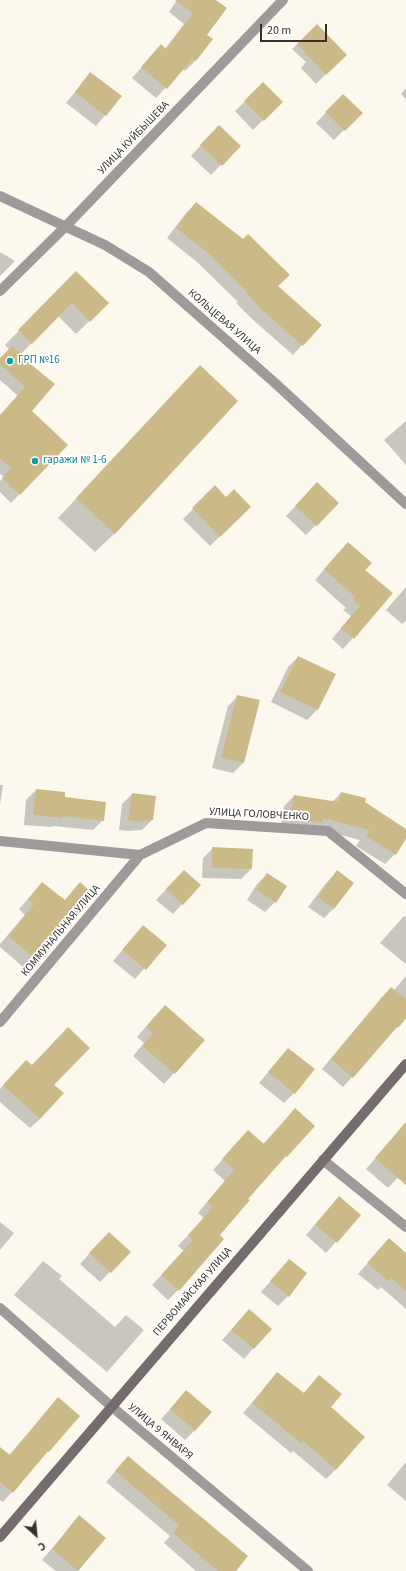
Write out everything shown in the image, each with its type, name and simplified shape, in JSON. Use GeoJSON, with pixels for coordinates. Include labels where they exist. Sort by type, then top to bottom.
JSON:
{"type":"FeatureCollection","features":[{"type":"Feature","properties":{"kind":"main road","name":"ПЕРВОМАЙСКАЯ УЛИЦА"},"geometry":{"type":"LineString","coordinates":[[0,1537],[406,1064]]}},
{"type":"Feature","properties":{"kind":"street","name":"УЛИЦА КУЙБЫШЕВА"},"geometry":{"type":"LineString","coordinates":[[0,291],[66,226],[283,0]]}},
{"type":"Feature","properties":{"kind":"street","name":"КОЛЬЦЕВАЯ УЛИЦА"},"geometry":{"type":"LineString","coordinates":[[0,196],[105,245],[148,272],[274,383],[406,504]]}},
{"type":"Feature","properties":{"kind":"street","name":"УЛИЦА ГОЛОВЧЕНКО"},"geometry":{"type":"LineString","coordinates":[[140,855],[206,823],[328,831],[406,894]]}},
{"type":"Feature","properties":{"kind":"street"},"geometry":{"type":"LineString","coordinates":[[0,841],[140,855]]}},
{"type":"Feature","properties":{"kind":"street","name":"КОММУНАЛЬНАЯ УЛИЦА"},"geometry":{"type":"LineString","coordinates":[[0,1022],[140,855]]}},
{"type":"Feature","properties":{"kind":"street"},"geometry":{"type":"LineString","coordinates":[[323,1160],[406,1227]]}},
{"type":"Feature","properties":{"kind":"street","name":"УЛИЦА 9 ЯНВАРЯ"},"geometry":{"type":"LineString","coordinates":[[0,1308],[111,1406],[308,1571]]}},
{"type":"Feature","properties":{"kind":"building"},"geometry":{"type":"Polygon","coordinates":[[[175,0],[216,0],[227,8],[207,35],[213,39],[196,61],[192,59],[167,89],[141,67],[161,44],[166,49],[193,13],[175,0]]]}},
{"type":"Feature","properties":{"kind":"building"},"geometry":{"type":"Polygon","coordinates":[[[317,24],[347,55],[326,75],[297,44],[317,24]]]}},
{"type":"Feature","properties":{"kind":"building"},"geometry":{"type":"Polygon","coordinates":[[[90,72],[122,96],[106,116],[75,92],[90,72]]]}},
{"type":"Feature","properties":{"kind":"building"},"geometry":{"type":"Polygon","coordinates":[[[263,82],[283,102],[264,121],[244,101],[263,82]]]}},
{"type":"Feature","properties":{"kind":"building"},"geometry":{"type":"Polygon","coordinates":[[[343,94],[363,113],[345,131],[325,112],[343,94]]]}},
{"type":"Feature","properties":{"kind":"building"},"geometry":{"type":"Polygon","coordinates":[[[219,125],[241,146],[222,166],[200,145],[219,125]]]}},
{"type":"Feature","properties":{"kind":"building"},"geometry":{"type":"Polygon","coordinates":[[[196,202],[243,239],[248,234],[290,275],[278,286],[322,325],[303,346],[262,310],[246,293],[247,292],[207,252],[176,228],[196,202]]]}},
{"type":"Feature","properties":{"kind":"building"},"geometry":{"type":"Polygon","coordinates":[[[76,271],[109,303],[90,322],[72,303],[32,344],[18,330],[76,271]]]}},
{"type":"Feature","properties":{"kind":"building"},"geometry":{"type":"Polygon","coordinates":[[[12,346],[24,357],[23,358],[55,384],[32,411],[68,445],[20,495],[2,478],[11,468],[0,458],[0,415],[25,387],[0,364],[0,358],[12,346]]]}},
{"type":"Feature","properties":{"kind":"building"},"geometry":{"type":"Polygon","coordinates":[[[200,365],[238,401],[115,534],[76,498],[200,365]]]}},
{"type":"Feature","properties":{"kind":"building"},"geometry":{"type":"Polygon","coordinates":[[[317,482],[339,503],[317,526],[295,506],[317,482]]]}},
{"type":"Feature","properties":{"kind":"building"},"geometry":{"type":"Polygon","coordinates":[[[215,485],[226,497],[234,489],[251,507],[220,537],[192,508],[215,485]]]}},
{"type":"Feature","properties":{"kind":"building"},"geometry":{"type":"Polygon","coordinates":[[[348,542],[372,563],[365,570],[393,593],[354,639],[341,628],[360,606],[353,600],[355,597],[324,569],[348,542]]]}},
{"type":"Feature","properties":{"kind":"building"},"geometry":{"type":"Polygon","coordinates":[[[298,656],[336,674],[318,710],[280,692],[298,656]]]}},
{"type":"Feature","properties":{"kind":"building"},"geometry":{"type":"Polygon","coordinates":[[[237,695],[260,700],[244,763],[221,758],[237,695]]]}},
{"type":"Feature","properties":{"kind":"building"},"geometry":{"type":"Polygon","coordinates":[[[36,789],[65,792],[65,797],[106,802],[104,821],[63,816],[62,818],[33,815],[36,789]]]}},
{"type":"Feature","properties":{"kind":"building"},"geometry":{"type":"Polygon","coordinates":[[[341,792],[366,798],[365,802],[406,829],[406,839],[396,855],[366,836],[369,830],[323,818],[322,823],[290,817],[294,795],[338,802],[341,792]]]}},
{"type":"Feature","properties":{"kind":"building"},"geometry":{"type":"Polygon","coordinates":[[[132,793],[156,796],[153,820],[139,822],[128,820],[132,793]]]}},
{"type":"Feature","properties":{"kind":"building"},"geometry":{"type":"Polygon","coordinates":[[[212,847],[253,849],[252,869],[212,868],[212,847]]]}},
{"type":"Feature","properties":{"kind":"building"},"geometry":{"type":"Polygon","coordinates":[[[184,870],[201,885],[183,905],[166,889],[184,870]]]}},
{"type":"Feature","properties":{"kind":"building"},"geometry":{"type":"Polygon","coordinates":[[[337,870],[354,883],[334,909],[318,897],[337,870]]]}},
{"type":"Feature","properties":{"kind":"building"},"geometry":{"type":"Polygon","coordinates":[[[267,873],[287,886],[276,903],[256,890],[267,873]]]}},
{"type":"Feature","properties":{"kind":"building"},"geometry":{"type":"Polygon","coordinates":[[[42,882],[65,900],[80,882],[93,894],[64,929],[61,926],[34,958],[8,936],[34,904],[28,899],[42,882]]]}},
{"type":"Feature","properties":{"kind":"building"},"geometry":{"type":"Polygon","coordinates":[[[143,925],[167,945],[146,970],[122,950],[143,925]]]}},
{"type":"Feature","properties":{"kind":"building"},"geometry":{"type":"Polygon","coordinates":[[[391,987],[406,999],[406,1018],[353,1078],[331,1059],[391,987]]]}},
{"type":"Feature","properties":{"kind":"building"},"geometry":{"type":"Polygon","coordinates":[[[165,1005],[205,1040],[175,1074],[142,1046],[153,1033],[146,1027],[165,1005]]]}},
{"type":"Feature","properties":{"kind":"building"},"geometry":{"type":"Polygon","coordinates":[[[68,1027],[90,1048],[54,1085],[64,1093],[40,1119],[3,1085],[26,1060],[32,1065],[68,1027]]]}},
{"type":"Feature","properties":{"kind":"building"},"geometry":{"type":"Polygon","coordinates":[[[288,1048],[315,1069],[295,1094],[268,1072],[288,1048]]]}},
{"type":"Feature","properties":{"kind":"building"},"geometry":{"type":"Polygon","coordinates":[[[295,1108],[315,1126],[248,1199],[250,1200],[220,1235],[224,1239],[179,1291],[161,1275],[193,1240],[188,1235],[213,1207],[207,1202],[234,1170],[222,1159],[248,1130],[264,1144],[295,1108]]]}},
{"type":"Feature","properties":{"kind":"building"},"geometry":{"type":"Polygon","coordinates":[[[406,1122],[406,1185],[375,1158],[406,1122]]]}},
{"type":"Feature","properties":{"kind":"building"},"geometry":{"type":"Polygon","coordinates":[[[339,1196],[361,1215],[337,1243],[315,1225],[339,1196]]]}},
{"type":"Feature","properties":{"kind":"building"},"geometry":{"type":"Polygon","coordinates":[[[109,1232],[131,1252],[111,1273],[89,1253],[109,1232]]]}},
{"type":"Feature","properties":{"kind":"building"},"geometry":{"type":"Polygon","coordinates":[[[389,1238],[406,1253],[406,1291],[391,1278],[388,1281],[367,1263],[389,1238]]]}},
{"type":"Feature","properties":{"kind":"building"},"geometry":{"type":"Polygon","coordinates":[[[289,1259],[307,1273],[289,1297],[270,1281],[289,1259]]]}},
{"type":"Feature","properties":{"kind":"building"},"geometry":{"type":"Polygon","coordinates":[[[249,1309],[272,1329],[254,1349],[231,1330],[249,1309]]]}},
{"type":"Feature","properties":{"kind":"building"},"geometry":{"type":"Polygon","coordinates":[[[277,1372],[304,1393],[319,1375],[342,1394],[331,1407],[365,1437],[336,1470],[303,1441],[301,1443],[252,1403],[277,1372]]]}},
{"type":"Feature","properties":{"kind":"building"},"geometry":{"type":"Polygon","coordinates":[[[186,1390],[212,1412],[195,1431],[170,1409],[186,1390]]]}},
{"type":"Feature","properties":{"kind":"building"},"geometry":{"type":"Polygon","coordinates":[[[58,1397],[80,1416],[13,1493],[0,1482],[0,1447],[10,1455],[58,1397]]]}},
{"type":"Feature","properties":{"kind":"building"},"geometry":{"type":"Polygon","coordinates":[[[128,1456],[248,1556],[236,1571],[218,1571],[173,1533],[179,1525],[115,1471],[128,1456]]]}},
{"type":"Feature","properties":{"kind":"building"},"geometry":{"type":"Polygon","coordinates":[[[79,1515],[106,1538],[78,1571],[52,1549],[79,1515]]]}},
{"type":"Feature","properties":{"kind":"place","name":"ГРП №16"},"geometry":{"type":"Point","coordinates":[10,361]}},
{"type":"Feature","properties":{"kind":"place","name":"гаражи № 1-6"},"geometry":{"type":"Point","coordinates":[35,461]}}]}
